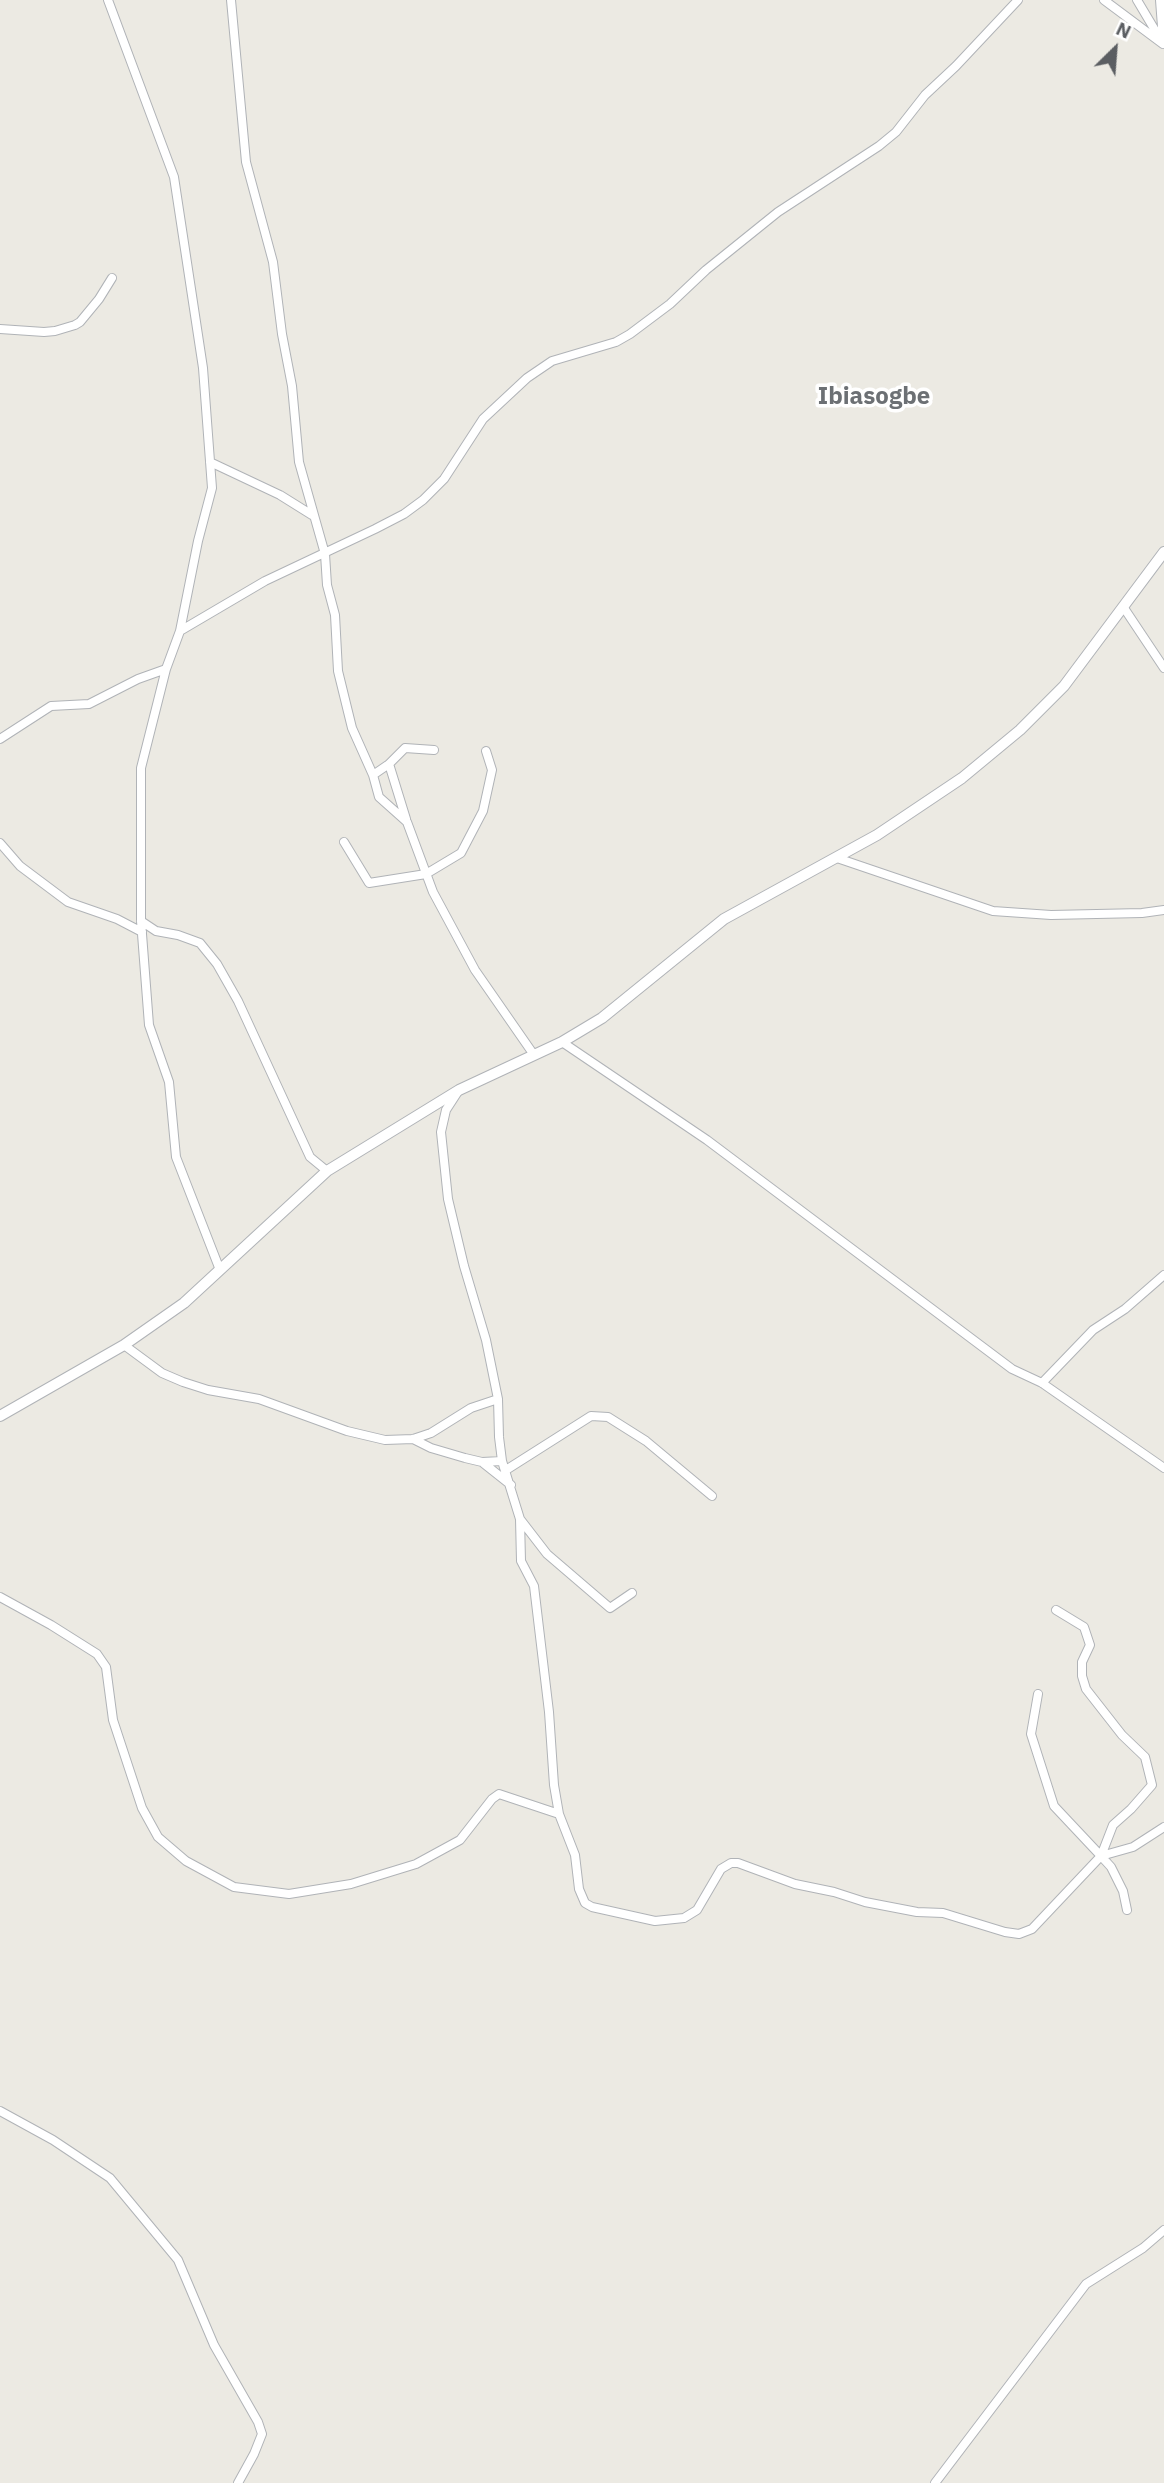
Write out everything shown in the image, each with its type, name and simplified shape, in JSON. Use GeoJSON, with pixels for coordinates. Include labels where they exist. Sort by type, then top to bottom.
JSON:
{"type":"FeatureCollection","features":[{"type":"Feature","properties":{"kind":"street"},"geometry":{"type":"LineString","coordinates":[[108,0],[174,177],[203,368],[212,488],[180,631],[166,669],[141,768],[141,920],[149,1025],[169,1082],[176,1157],[220,1270]]}},
{"type":"Feature","properties":{"kind":"street"},"geometry":{"type":"LineString","coordinates":[[231,0],[246,162],[273,262],[292,386],[299,462],[325,554],[327,585],[335,615],[338,671],[352,729],[373,775],[379,797],[407,822]]}},
{"type":"Feature","properties":{"kind":"street"},"geometry":{"type":"LineString","coordinates":[[180,631],[265,581],[404,514],[423,500],[444,479],[483,419],[538,370],[552,361],[616,342],[630,334],[670,304],[706,270],[778,212],[879,146],[1018,0]]}},
{"type":"Feature","properties":{"kind":"street"},"geometry":{"type":"LineString","coordinates":[[1104,0],[1164,45]]}},
{"type":"Feature","properties":{"kind":"street"},"geometry":{"type":"LineString","coordinates":[[1137,0],[1164,45]]}},
{"type":"Feature","properties":{"kind":"street"},"geometry":{"type":"LineString","coordinates":[[1160,0],[1164,45]]}},
{"type":"Feature","properties":{"kind":"street"},"geometry":{"type":"LineString","coordinates":[[0,329],[44,332],[75,325],[99,299],[112,278]]}},
{"type":"Feature","properties":{"kind":"street"},"geometry":{"type":"LineString","coordinates":[[210,462],[280,495],[312,515]]}},
{"type":"Feature","properties":{"kind":"street"},"geometry":{"type":"LineString","coordinates":[[0,1416],[124,1345],[184,1303],[327,1171],[459,1090],[562,1042],[602,1018],[724,919],[877,835],[962,778],[1020,730],[1064,686],[1162,558]]}},
{"type":"Feature","properties":{"kind":"street"},"geometry":{"type":"LineString","coordinates":[[1124,608],[1164,668]]}},
{"type":"Feature","properties":{"kind":"street"},"geometry":{"type":"LineString","coordinates":[[0,739],[51,706],[89,704],[138,679],[166,669]]}},
{"type":"Feature","properties":{"kind":"street"},"geometry":{"type":"LineString","coordinates":[[373,775],[405,748],[434,750]]}},
{"type":"Feature","properties":{"kind":"street"},"geometry":{"type":"LineString","coordinates":[[344,842],[369,883],[426,874],[461,853],[483,811],[492,769],[486,751]]}},
{"type":"Feature","properties":{"kind":"street"},"geometry":{"type":"LineString","coordinates":[[389,764],[433,892],[475,970],[534,1055]]}},
{"type":"Feature","properties":{"kind":"street"},"geometry":{"type":"LineString","coordinates":[[0,843],[20,866],[68,902],[117,919],[142,932]]}},
{"type":"Feature","properties":{"kind":"street"},"geometry":{"type":"LineString","coordinates":[[837,858],[992,911],[1051,915],[1164,910]]}},
{"type":"Feature","properties":{"kind":"street"},"geometry":{"type":"LineString","coordinates":[[141,920],[156,931],[200,943],[217,964],[238,1001],[310,1157],[327,1171]]}},
{"type":"Feature","properties":{"kind":"street"},"geometry":{"type":"LineString","coordinates":[[562,1042],[707,1140],[980,1342],[1012,1369],[1042,1383],[1164,1468]]}},
{"type":"Feature","properties":{"kind":"street"},"geometry":{"type":"LineString","coordinates":[[441,1126],[446,1110],[459,1090]]}},
{"type":"Feature","properties":{"kind":"street"},"geometry":{"type":"LineString","coordinates":[[428,1108],[439,1119],[441,1126],[447,1192],[454,1226],[498,1399],[502,1461],[512,1485],[520,1519],[522,1561],[534,1586],[559,1814],[575,1856],[579,1889],[585,1903],[592,1907],[654,1921],[689,1917],[697,1910],[721,1869],[731,1863],[738,1863],[795,1884],[866,1902],[917,1912],[943,1913],[1005,1932],[1019,1934],[1032,1929],[1101,1856],[1113,1825],[1152,1785],[1145,1757],[1122,1735],[1086,1689],[1082,1662],[1090,1645],[1084,1627],[1056,1610]]}},
{"type":"Feature","properties":{"kind":"street"},"geometry":{"type":"LineString","coordinates":[[1042,1383],[1093,1330],[1125,1309],[1164,1275]]}},
{"type":"Feature","properties":{"kind":"street"},"geometry":{"type":"LineString","coordinates":[[124,1345],[162,1373],[183,1382],[208,1390],[259,1399],[347,1431],[385,1440],[413,1438],[431,1433],[471,1408],[498,1399]]}},
{"type":"Feature","properties":{"kind":"street"},"geometry":{"type":"LineString","coordinates":[[506,1471],[591,1416],[608,1417],[646,1441],[712,1496]]}},
{"type":"Feature","properties":{"kind":"street"},"geometry":{"type":"LineString","coordinates":[[413,1438],[431,1448],[482,1462],[502,1461]]}},
{"type":"Feature","properties":{"kind":"street"},"geometry":{"type":"LineString","coordinates":[[482,1462],[512,1485]]}},
{"type":"Feature","properties":{"kind":"street"},"geometry":{"type":"LineString","coordinates":[[520,1519],[547,1554],[610,1608],[632,1593]]}},
{"type":"Feature","properties":{"kind":"street"},"geometry":{"type":"LineString","coordinates":[[0,1597],[97,1654],[106,1667],[113,1720],[142,1808],[158,1837],[186,1861],[234,1887],[289,1894],[351,1884],[416,1864],[460,1840],[499,1794],[559,1814]]}},
{"type":"Feature","properties":{"kind":"street"},"geometry":{"type":"LineString","coordinates":[[1038,1694],[1031,1734],[1054,1806],[1111,1867],[1123,1891],[1127,1910]]}},
{"type":"Feature","properties":{"kind":"street"},"geometry":{"type":"LineString","coordinates":[[1101,1856],[1133,1847],[1164,1827]]}},
{"type":"Feature","properties":{"kind":"street"},"geometry":{"type":"LineString","coordinates":[[0,2111],[53,2140],[110,2178],[178,2260],[214,2345],[258,2422],[262,2434],[238,2483]]}},
{"type":"Feature","properties":{"kind":"street"},"geometry":{"type":"LineString","coordinates":[[935,2483],[1086,2284],[1143,2248],[1164,2230]]}},
{"type":"Feature","properties":{"kind":"district","name":"Ibiasogbe"},"geometry":{"type":"Point","coordinates":[874,397]}}]}
